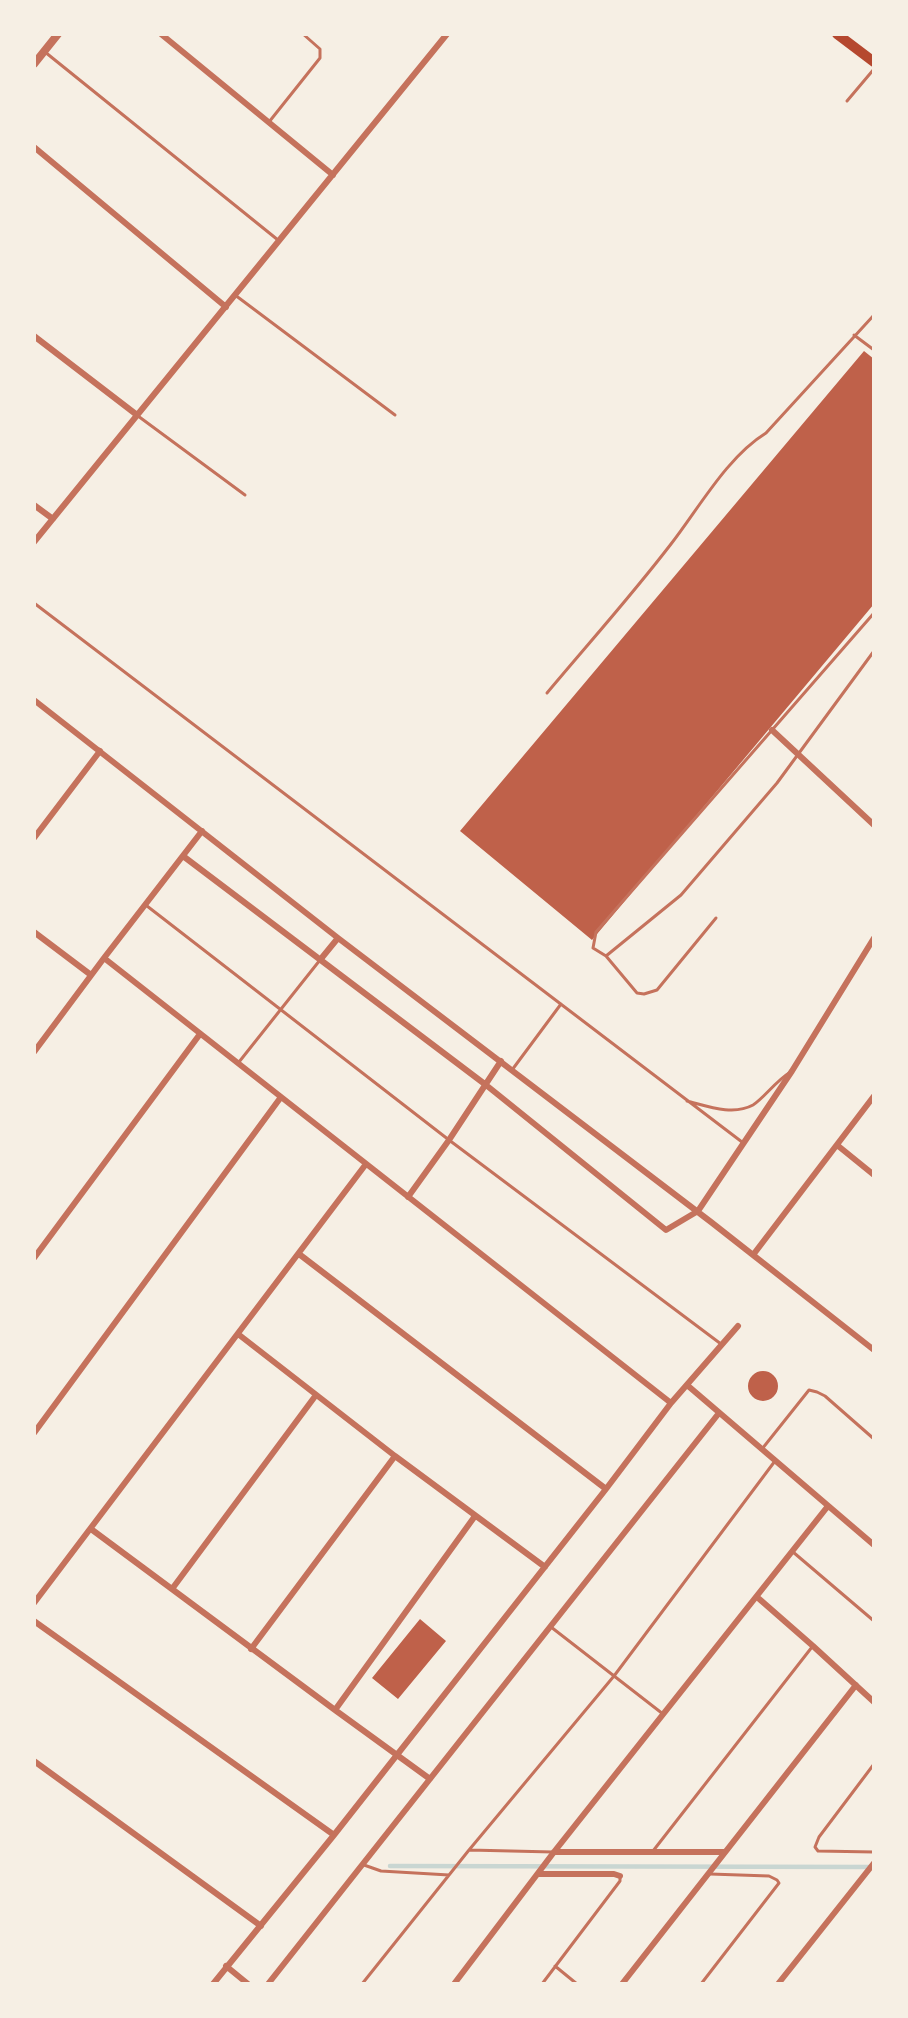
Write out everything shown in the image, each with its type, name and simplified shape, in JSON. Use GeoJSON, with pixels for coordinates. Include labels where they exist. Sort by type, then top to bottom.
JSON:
{"type":"FeatureCollection","features":[{"type":"Feature","properties":{"kind":"highway"},"geometry":{"type":"LineString","coordinates":[[837,34],[873,62]]}},
{"type":"Feature","properties":{"kind":"street"},"geometry":{"type":"LineString","coordinates":[[34,64],[58,34]]}},
{"type":"Feature","properties":{"kind":"street"},"geometry":{"type":"LineString","coordinates":[[162,34],[333,175]]}},
{"type":"Feature","properties":{"kind":"street"},"geometry":{"type":"LineString","coordinates":[[34,542],[445,37],[436,34]]}},
{"type":"Feature","properties":{"kind":"street"},"geometry":{"type":"LineString","coordinates":[[34,147],[226,307]]}},
{"type":"Feature","properties":{"kind":"street"},"geometry":{"type":"LineString","coordinates":[[34,336],[137,415]]}},
{"type":"Feature","properties":{"kind":"street"},"geometry":{"type":"LineString","coordinates":[[34,505],[53,519]]}},
{"type":"Feature","properties":{"kind":"street"},"geometry":{"type":"LineString","coordinates":[[34,700],[338,938],[698,1211],[873,1350]]}},
{"type":"Feature","properties":{"kind":"street"},"geometry":{"type":"LineString","coordinates":[[772,730],[873,825]]}},
{"type":"Feature","properties":{"kind":"street"},"geometry":{"type":"LineString","coordinates":[[34,838],[100,751]]}},
{"type":"Feature","properties":{"kind":"street"},"geometry":{"type":"LineString","coordinates":[[34,1052],[202,831]]}},
{"type":"Feature","properties":{"kind":"street"},"geometry":{"type":"LineString","coordinates":[[183,856],[486,1085],[666,1230],[698,1211],[742,1142],[792,1071],[873,938]]}},
{"type":"Feature","properties":{"kind":"street"},"geometry":{"type":"LineString","coordinates":[[34,932],[91,975]]}},
{"type":"Feature","properties":{"kind":"street"},"geometry":{"type":"LineString","coordinates":[[320,960],[338,938]]}},
{"type":"Feature","properties":{"kind":"street"},"geometry":{"type":"LineString","coordinates":[[104,958],[671,1403]]}},
{"type":"Feature","properties":{"kind":"street"},"geometry":{"type":"LineString","coordinates":[[34,1258],[200,1034]]}},
{"type":"Feature","properties":{"kind":"street"},"geometry":{"type":"LineString","coordinates":[[408,1197],[501,1061]]}},
{"type":"Feature","properties":{"kind":"street"},"geometry":{"type":"LineString","coordinates":[[753,1255],[873,1096]]}},
{"type":"Feature","properties":{"kind":"street"},"geometry":{"type":"LineString","coordinates":[[34,1433],[281,1097]]}},
{"type":"Feature","properties":{"kind":"street"},"geometry":{"type":"LineString","coordinates":[[837,1145],[873,1175]]}},
{"type":"Feature","properties":{"kind":"street"},"geometry":{"type":"LineString","coordinates":[[34,1603],[366,1164]]}},
{"type":"Feature","properties":{"kind":"street"},"geometry":{"type":"LineString","coordinates":[[299,1254],[606,1489]]}},
{"type":"Feature","properties":{"kind":"street"},"geometry":{"type":"LineString","coordinates":[[213,1983],[334,1835],[671,1403],[738,1326]]}},
{"type":"Feature","properties":{"kind":"street"},"geometry":{"type":"LineString","coordinates":[[238,1334],[395,1456],[545,1567]]}},
{"type":"Feature","properties":{"kind":"street"},"geometry":{"type":"LineString","coordinates":[[687,1385],[873,1545]]}},
{"type":"Feature","properties":{"kind":"street"},"geometry":{"type":"LineString","coordinates":[[172,1589],[316,1395]]}},
{"type":"Feature","properties":{"kind":"street"},"geometry":{"type":"LineString","coordinates":[[268,1983],[719,1413]]}},
{"type":"Feature","properties":{"kind":"street"},"geometry":{"type":"LineString","coordinates":[[251,1649],[395,1456]]}},
{"type":"Feature","properties":{"kind":"street"},"geometry":{"type":"LineString","coordinates":[[454,1983],[554,1852],[828,1506]]}},
{"type":"Feature","properties":{"kind":"street"},"geometry":{"type":"LineString","coordinates":[[335,1710],[475,1515]]}},
{"type":"Feature","properties":{"kind":"street"},"geometry":{"type":"LineString","coordinates":[[91,1529],[430,1779]]}},
{"type":"Feature","properties":{"kind":"street"},"geometry":{"type":"LineString","coordinates":[[757,1597],[873,1702]]}},
{"type":"Feature","properties":{"kind":"street"},"geometry":{"type":"LineString","coordinates":[[34,1621],[334,1835]]}},
{"type":"Feature","properties":{"kind":"street"},"geometry":{"type":"LineString","coordinates":[[622,1983],[856,1685]]}},
{"type":"Feature","properties":{"kind":"street"},"geometry":{"type":"LineString","coordinates":[[34,1761],[261,1926]]}},
{"type":"Feature","properties":{"kind":"street"},"geometry":{"type":"LineString","coordinates":[[554,1852],[724,1852]]}},
{"type":"Feature","properties":{"kind":"street"},"geometry":{"type":"LineString","coordinates":[[778,1983],[873,1863]]}},
{"type":"Feature","properties":{"kind":"street"},"geometry":{"type":"LineString","coordinates":[[538,1874],[614,1874],[620,1876]]}},
{"type":"Feature","properties":{"kind":"street"},"geometry":{"type":"LineString","coordinates":[[226,1966],[248,1983]]}},
{"type":"Feature","properties":{"kind":"lane"},"geometry":{"type":"LineString","coordinates":[[268,122],[320,58],[320,50],[303,34]]}},
{"type":"Feature","properties":{"kind":"lane"},"geometry":{"type":"LineString","coordinates":[[44,52],[279,241]]}},
{"type":"Feature","properties":{"kind":"lane"},"geometry":{"type":"LineString","coordinates":[[847,101],[873,69]]}},
{"type":"Feature","properties":{"kind":"lane"},"geometry":{"type":"LineString","coordinates":[[235,295],[395,415]]}},
{"type":"Feature","properties":{"kind":"lane"},"geometry":{"type":"LineString","coordinates":[[547,693],[663,554],[736,459],[749,444],[766,433],[873,315]]}},
{"type":"Feature","properties":{"kind":"lane"},"geometry":{"type":"LineString","coordinates":[[854,335],[873,350]]}},
{"type":"Feature","properties":{"kind":"lane"},"geometry":{"type":"LineString","coordinates":[[137,415],[245,495]]}},
{"type":"Feature","properties":{"kind":"lane"},"geometry":{"type":"LineString","coordinates":[[34,603],[742,1142]]}},
{"type":"Feature","properties":{"kind":"lane"},"geometry":{"type":"LineString","coordinates":[[716,918],[657,990],[644,994],[637,993],[606,956],[593,948],[596,932],[873,613]]}},
{"type":"Feature","properties":{"kind":"lane"},"geometry":{"type":"LineString","coordinates":[[606,956],[681,895],[777,783],[873,651]]}},
{"type":"Feature","properties":{"kind":"lane"},"geometry":{"type":"LineString","coordinates":[[145,904],[449,1140],[722,1345]]}},
{"type":"Feature","properties":{"kind":"lane"},"geometry":{"type":"LineString","coordinates":[[238,1064],[320,960]]}},
{"type":"Feature","properties":{"kind":"lane"},"geometry":{"type":"LineString","coordinates":[[512,1070],[561,1004]]}},
{"type":"Feature","properties":{"kind":"lane"},"geometry":{"type":"LineString","coordinates":[[685,1100],[733,1110],[753,1105],[778,1080],[792,1071]]}},
{"type":"Feature","properties":{"kind":"lane"},"geometry":{"type":"LineString","coordinates":[[762,1449],[809,1390],[825,1396],[873,1439]]}},
{"type":"Feature","properties":{"kind":"lane"},"geometry":{"type":"LineString","coordinates":[[362,1983],[614,1676],[776,1461]]}},
{"type":"Feature","properties":{"kind":"lane"},"geometry":{"type":"LineString","coordinates":[[792,1551],[873,1621]]}},
{"type":"Feature","properties":{"kind":"lane"},"geometry":{"type":"LineString","coordinates":[[551,1627],[663,1714]]}},
{"type":"Feature","properties":{"kind":"lane"},"geometry":{"type":"LineString","coordinates":[[653,1851],[813,1646]]}},
{"type":"Feature","properties":{"kind":"lane"},"geometry":{"type":"LineString","coordinates":[[873,1764],[819,1837],[815,1847],[818,1851],[873,1852]]}},
{"type":"Feature","properties":{"kind":"lane"},"geometry":{"type":"LineString","coordinates":[[469,1850],[554,1852]]}},
{"type":"Feature","properties":{"kind":"lane"},"geometry":{"type":"LineString","coordinates":[[363,1864],[381,1870],[449,1875]]}},
{"type":"Feature","properties":{"kind":"lane"},"geometry":{"type":"LineString","coordinates":[[700,1983],[779,1883],[769,1876],[710,1872]]}},
{"type":"Feature","properties":{"kind":"lane"},"geometry":{"type":"LineString","coordinates":[[542,1983],[620,1881],[620,1876]]}},
{"type":"Feature","properties":{"kind":"lane"},"geometry":{"type":"LineString","coordinates":[[555,1966],[577,1983]]}},
{"type":"Feature","properties":{"kind":"building"},"geometry":{"type":"Polygon","coordinates":[[[864,351],[874,359],[874,604],[592,940],[460,831],[864,351]]]}},
{"type":"Feature","properties":{"kind":"building"},"geometry":{"type":"Polygon","coordinates":[[[763,1371],[773,1376],[778,1386],[773,1396],[763,1401],[753,1396],[748,1386],[753,1376],[763,1371]]]}},
{"type":"Feature","properties":{"kind":"building"},"geometry":{"type":"Polygon","coordinates":[[[420,1619],[446,1641],[398,1699],[372,1678],[420,1619]]]}},
{"type":"Feature","properties":{"kind":"waterway"},"geometry":{"type":"LineString","coordinates":[[390,1866],[874,1867]]}}]}
